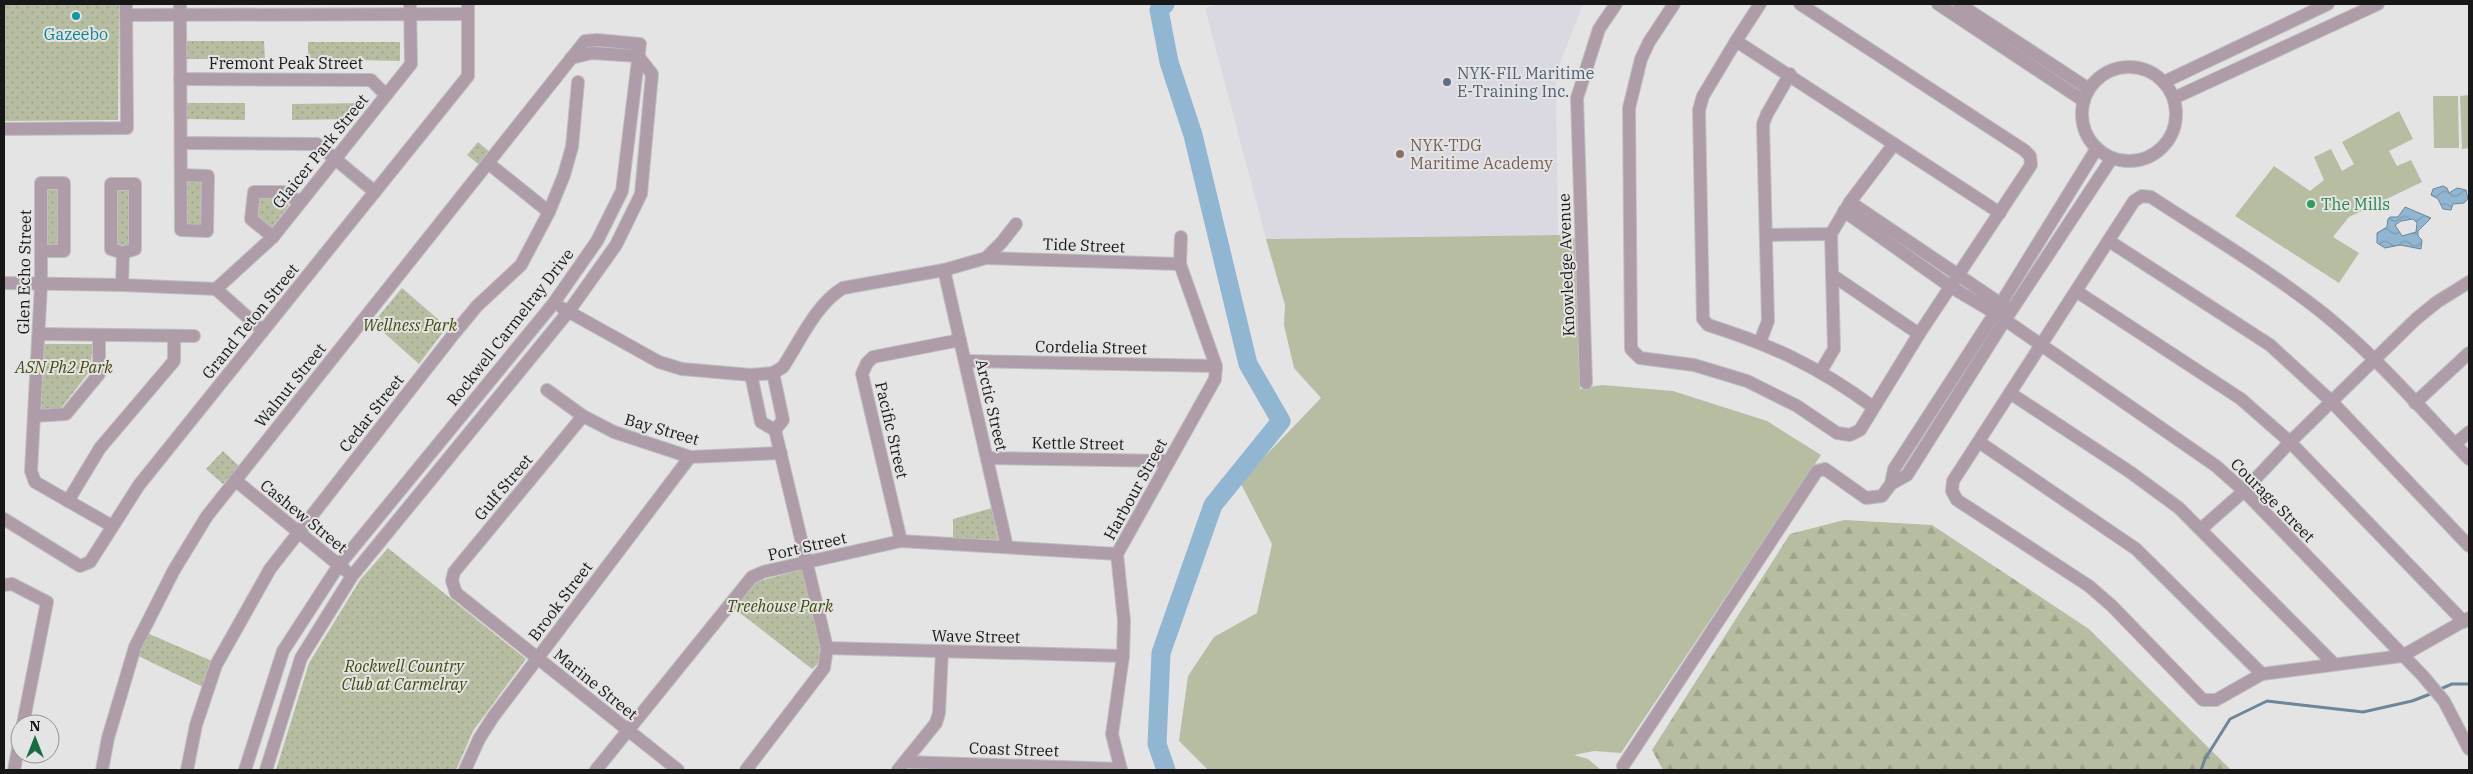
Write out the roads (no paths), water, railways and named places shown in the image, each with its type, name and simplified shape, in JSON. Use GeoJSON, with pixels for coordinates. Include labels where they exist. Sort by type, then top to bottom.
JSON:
{"type":"FeatureCollection","features":[{"type":"Feature","properties":{"kind":"street","name":"Knowledge Avenue"},"geometry":{"type":"LineString","coordinates":[[1586,383],[1577,98],[1599,29],[1616,4]]}},
{"type":"Feature","properties":{"kind":"street"},"geometry":{"type":"LineString","coordinates":[[1674,4],[1649,42],[1642,59],[1629,108],[1629,338],[1631,349],[1640,358],[1694,365],[1747,381],[1797,406],[1836,433],[1850,435],[1860,430],[1873,407],[2031,164],[2030,156],[1800,4]]}},
{"type":"Feature","properties":{"kind":"street"},"geometry":{"type":"LineString","coordinates":[[1760,4],[1703,96],[1699,110],[1703,319],[1708,325],[1760,342],[1821,371],[1873,407]]}},
{"type":"Feature","properties":{"kind":"street"},"geometry":{"type":"LineString","coordinates":[[1938,4],[2086,95]]}},
{"type":"Feature","properties":{"kind":"street"},"geometry":{"type":"LineString","coordinates":[[1959,4],[2086,95]]}},
{"type":"Feature","properties":{"kind":"street"},"geometry":{"type":"LineString","coordinates":[[2164,82],[2328,4]]}},
{"type":"Feature","properties":{"kind":"street"},"geometry":{"type":"LineString","coordinates":[[2174,98],[2378,4]]}},
{"type":"Feature","properties":{"kind":"street"},"geometry":{"type":"LineString","coordinates":[[180,9],[181,230],[207,231],[208,176],[181,176]]}},
{"type":"Feature","properties":{"kind":"street","name":"Glaicer Park Street"},"geometry":{"type":"LineString","coordinates":[[216,290],[273,237],[411,64],[410,9]]}},
{"type":"Feature","properties":{"kind":"street"},"geometry":{"type":"LineString","coordinates":[[4,128],[127,128],[126,10],[468,9]]}},
{"type":"Feature","properties":{"kind":"street","name":"Grand Teton Street"},"geometry":{"type":"LineString","coordinates":[[4,519],[80,566],[90,562],[138,485],[468,76],[468,9]]}},
{"type":"Feature","properties":{"kind":"street"},"geometry":{"type":"LineString","coordinates":[[2316,10],[2325,28]]}},
{"type":"Feature","properties":{"kind":"street"},"geometry":{"type":"LineString","coordinates":[[2280,27],[2288,45]]}},
{"type":"Feature","properties":{"kind":"street","name":"Walnut Street"},"geometry":{"type":"LineString","coordinates":[[102,770],[108,738],[135,647],[174,570],[208,516],[584,41],[597,40],[639,50]]}},
{"type":"Feature","properties":{"kind":"street"},"geometry":{"type":"LineString","coordinates":[[1736,41],[1790,74],[2000,213]]}},
{"type":"Feature","properties":{"kind":"street","name":"Rockwell Carmelray Drive"},"geometry":{"type":"LineString","coordinates":[[245,770],[284,651],[338,565],[553,304],[597,241],[622,191],[639,50]]}},
{"type":"Feature","properties":{"kind":"street","name":"Rockwell Carmelray Drive"},"geometry":{"type":"LineString","coordinates":[[266,770],[301,658],[352,576],[569,311],[616,245],[641,194],[652,74],[639,50]]}},
{"type":"Feature","properties":{"kind":"street"},"geometry":{"type":"LineString","coordinates":[[2134,67],[2150,71],[2164,82],[2174,98],[2177,116],[2173,133],[2162,148],[2147,158],[2130,161],[2112,158],[2097,148],[2087,135],[2082,118],[2086,95],[2101,76],[2116,68],[2134,67]]}},
{"type":"Feature","properties":{"kind":"street"},"geometry":{"type":"LineString","coordinates":[[1760,342],[1768,321],[1763,124],[1766,114],[1790,74]]}},
{"type":"Feature","properties":{"kind":"street","name":"Fremont Peak Street"},"geometry":{"type":"LineString","coordinates":[[180,79],[371,80],[386,94]]}},
{"type":"Feature","properties":{"kind":"street","name":"Cedar Street"},"geometry":{"type":"LineString","coordinates":[[187,770],[196,725],[216,665],[270,569],[453,335],[478,306],[521,265],[549,212],[564,176],[572,146],[578,82]]}},
{"type":"Feature","properties":{"kind":"street"},"geometry":{"type":"LineString","coordinates":[[181,143],[317,144],[336,157],[375,192]]}},
{"type":"Feature","properties":{"kind":"street"},"geometry":{"type":"LineString","coordinates":[[1821,371],[1834,349],[1831,234],[1847,206],[1894,144]]}},
{"type":"Feature","properties":{"kind":"street"},"geometry":{"type":"LineString","coordinates":[[1623,766],[1817,471],[1825,469],[1866,498],[1882,496],[1892,484],[1907,475],[2097,148]]}},
{"type":"Feature","properties":{"kind":"street"},"geometry":{"type":"LineString","coordinates":[[2003,311],[2112,158]]}},
{"type":"Feature","properties":{"kind":"street"},"geometry":{"type":"LineString","coordinates":[[488,163],[549,212]]}},
{"type":"Feature","properties":{"kind":"street","name":"Glen Echo Street"},"geometry":{"type":"LineString","coordinates":[[42,251],[64,251],[64,183],[41,183],[41,284],[31,471],[35,482],[112,526]]}},
{"type":"Feature","properties":{"kind":"street"},"geometry":{"type":"LineString","coordinates":[[112,184],[134,184],[134,249],[123,253],[112,249],[112,184]]}},
{"type":"Feature","properties":{"kind":"street"},"geometry":{"type":"LineString","coordinates":[[273,237],[251,220],[254,192],[283,192],[300,202]]}},
{"type":"Feature","properties":{"kind":"street"},"geometry":{"type":"LineString","coordinates":[[2076,290],[2241,398],[2290,442],[2466,620],[2402,656],[2262,674],[2216,700],[2202,700],[2112,606],[2089,586],[1957,500],[1952,491],[1953,481],[2039,345],[2134,201],[2142,196],[2151,197],[2298,294],[2325,315],[2374,360],[2469,459]]}},
{"type":"Feature","properties":{"kind":"street"},"geometry":{"type":"LineString","coordinates":[[1847,206],[1959,275],[2003,311]]}},
{"type":"Feature","properties":{"kind":"street"},"geometry":{"type":"LineString","coordinates":[[1847,206],[1951,287],[2003,311]]}},
{"type":"Feature","properties":{"kind":"street"},"geometry":{"type":"LineString","coordinates":[[553,304],[569,311],[659,362],[682,369],[751,375],[773,373],[783,367],[833,294],[843,288],[944,270],[986,258],[1016,224]]}},
{"type":"Feature","properties":{"kind":"street"},"geometry":{"type":"LineString","coordinates":[[1767,235],[1831,234]]}},
{"type":"Feature","properties":{"kind":"street"},"geometry":{"type":"LineString","coordinates":[[1181,238],[1180,264],[1216,366]]}},
{"type":"Feature","properties":{"kind":"street"},"geometry":{"type":"LineString","coordinates":[[2108,241],[2270,345],[2332,402],[2469,546]]}},
{"type":"Feature","properties":{"kind":"street"},"geometry":{"type":"LineString","coordinates":[[122,285],[123,253]]}},
{"type":"Feature","properties":{"kind":"street","name":"Tide Street"},"geometry":{"type":"LineString","coordinates":[[986,258],[1180,264]]}},
{"type":"Feature","properties":{"kind":"street","name":"Arctic Street"},"geometry":{"type":"LineString","coordinates":[[944,270],[1007,547]]}},
{"type":"Feature","properties":{"kind":"street"},"geometry":{"type":"LineString","coordinates":[[1832,276],[1920,334]]}},
{"type":"Feature","properties":{"kind":"street"},"geometry":{"type":"LineString","coordinates":[[2201,529],[2244,491],[2290,442],[2374,360],[2437,302],[2469,282]]}},
{"type":"Feature","properties":{"kind":"street"},"geometry":{"type":"LineString","coordinates":[[4,284],[122,285],[216,290],[263,331]]}},
{"type":"Feature","properties":{"kind":"street","name":"Courage Street"},"geometry":{"type":"LineString","coordinates":[[2003,311],[2039,345],[2216,466],[2244,491],[2423,676],[2444,701],[2469,749]]}},
{"type":"Feature","properties":{"kind":"street"},"geometry":{"type":"LineString","coordinates":[[39,334],[194,336]]}},
{"type":"Feature","properties":{"kind":"street"},"geometry":{"type":"LineString","coordinates":[[34,416],[66,414],[99,374],[100,335]]}},
{"type":"Feature","properties":{"kind":"street"},"geometry":{"type":"LineString","coordinates":[[68,501],[100,448],[174,361],[174,336]]}},
{"type":"Feature","properties":{"kind":"street","name":"Pacific Street"},"geometry":{"type":"LineString","coordinates":[[901,541],[862,374],[872,357],[960,340]]}},
{"type":"Feature","properties":{"kind":"street"},"geometry":{"type":"LineString","coordinates":[[2415,403],[2469,353]]}},
{"type":"Feature","properties":{"kind":"street","name":"Cordelia Street"},"geometry":{"type":"LineString","coordinates":[[965,361],[1216,366]]}},
{"type":"Feature","properties":{"kind":"street","name":"Harbour Street"},"geometry":{"type":"LineString","coordinates":[[1121,770],[1112,734],[1123,656],[1124,603],[1117,554],[1214,379],[1216,366]]}},
{"type":"Feature","properties":{"kind":"street"},"geometry":{"type":"LineString","coordinates":[[773,373],[783,420],[775,430]]}},
{"type":"Feature","properties":{"kind":"street"},"geometry":{"type":"LineString","coordinates":[[746,770],[824,668],[827,648],[775,430],[761,422],[751,375]]}},
{"type":"Feature","properties":{"kind":"street","name":"Bay Street"},"geometry":{"type":"LineString","coordinates":[[548,390],[583,416],[614,432],[644,444],[690,457],[780,453]]}},
{"type":"Feature","properties":{"kind":"street"},"geometry":{"type":"LineString","coordinates":[[2010,393],[2162,494],[2201,529],[2334,664]]}},
{"type":"Feature","properties":{"kind":"street","name":"Gulf Street"},"geometry":{"type":"LineString","coordinates":[[452,581],[454,572],[583,416]]}},
{"type":"Feature","properties":{"kind":"street"},"geometry":{"type":"LineString","coordinates":[[2455,444],[2469,432]]}},
{"type":"Feature","properties":{"kind":"street"},"geometry":{"type":"LineString","coordinates":[[1979,442],[2136,549],[2262,674]]}},
{"type":"Feature","properties":{"kind":"street","name":"Brook Street"},"geometry":{"type":"LineString","coordinates":[[465,770],[479,739],[492,717],[690,457]]}},
{"type":"Feature","properties":{"kind":"street","name":"Kettle Street"},"geometry":{"type":"LineString","coordinates":[[987,458],[1169,461]]}},
{"type":"Feature","properties":{"kind":"street","name":"Cashew Street"},"geometry":{"type":"LineString","coordinates":[[235,480],[352,576]]}},
{"type":"Feature","properties":{"kind":"street","name":"Port Street"},"geometry":{"type":"LineString","coordinates":[[596,770],[752,577],[807,562],[901,541],[1117,554]]}},
{"type":"Feature","properties":{"kind":"street","name":"Marine Street"},"geometry":{"type":"LineString","coordinates":[[452,581],[456,593],[678,770]]}},
{"type":"Feature","properties":{"kind":"street"},"geometry":{"type":"LineString","coordinates":[[4,585],[12,584],[47,602],[25,714]]}},
{"type":"Feature","properties":{"kind":"street","name":"Wave Street"},"geometry":{"type":"LineString","coordinates":[[827,648],[1123,656]]}},
{"type":"Feature","properties":{"kind":"street"},"geometry":{"type":"LineString","coordinates":[[901,766],[936,723],[939,713],[942,651]]}},
{"type":"Feature","properties":{"kind":"street","name":"Coast Street"},"geometry":{"type":"LineString","coordinates":[[901,766],[1121,770]]}},
{"type":"Feature","properties":{"kind":"water"},"geometry":{"type":"Polygon","coordinates":[[[2443,186],[2447,188],[2449,193],[2457,188],[2466,190],[2468,199],[2464,203],[2453,204],[2451,210],[2443,209],[2438,199],[2431,195],[2433,189],[2443,186]]]}},
{"type":"Feature","properties":{"kind":"water"},"geometry":{"type":"Polygon","coordinates":[[[2405,207],[2431,218],[2418,231],[2418,236],[2422,240],[2421,249],[2400,245],[2385,248],[2377,243],[2377,233],[2387,227],[2388,219],[2390,217],[2398,217],[2405,207]],[[2413,219],[2401,221],[2395,225],[2402,236],[2416,232],[2417,223],[2413,219]]]}},
{"type":"Feature","properties":{"kind":"waterway"},"geometry":{"type":"LineString","coordinates":[[1165,4],[1159,10],[1169,62],[1193,135],[1248,364],[1281,421],[1213,505],[1161,653],[1157,744],[1166,770]]}},
{"type":"Feature","properties":{"kind":"waterway"},"geometry":{"type":"LineString","coordinates":[[2438,690],[2452,684],[2469,684]]}},
{"type":"Feature","properties":{"kind":"waterway"},"geometry":{"type":"LineString","coordinates":[[2201,770],[2205,759],[2230,719],[2267,701],[2363,712],[2412,701],[2433,693]]}},
{"type":"Feature","properties":{"kind":"place","name":"Gazeebo"},"geometry":{"type":"Point","coordinates":[76,16]}},
{"type":"Feature","properties":{"kind":"place","name":"NYK-FIL Maritime E-Training Inc."},"geometry":{"type":"Point","coordinates":[1447,82]}},
{"type":"Feature","properties":{"kind":"place","name":"NYK-TDG Maritime Academy"},"geometry":{"type":"Point","coordinates":[1400,154]}},
{"type":"Feature","properties":{"kind":"place","name":"The Mills"},"geometry":{"type":"Point","coordinates":[2311,204]}},
{"type":"Feature","properties":{"kind":"park label","name":"Wellness Park"},"geometry":{"type":"Point","coordinates":[410,325]}},
{"type":"Feature","properties":{"kind":"park label","name":"ASN Ph2 Park"},"geometry":{"type":"Point","coordinates":[64,367]}},
{"type":"Feature","properties":{"kind":"park label","name":"Treehouse Park"},"geometry":{"type":"Point","coordinates":[780,606]}},
{"type":"Feature","properties":{"kind":"park label","name":"Rockwell Country Club at Carmelray"},"geometry":{"type":"Point","coordinates":[404,675]}}]}
